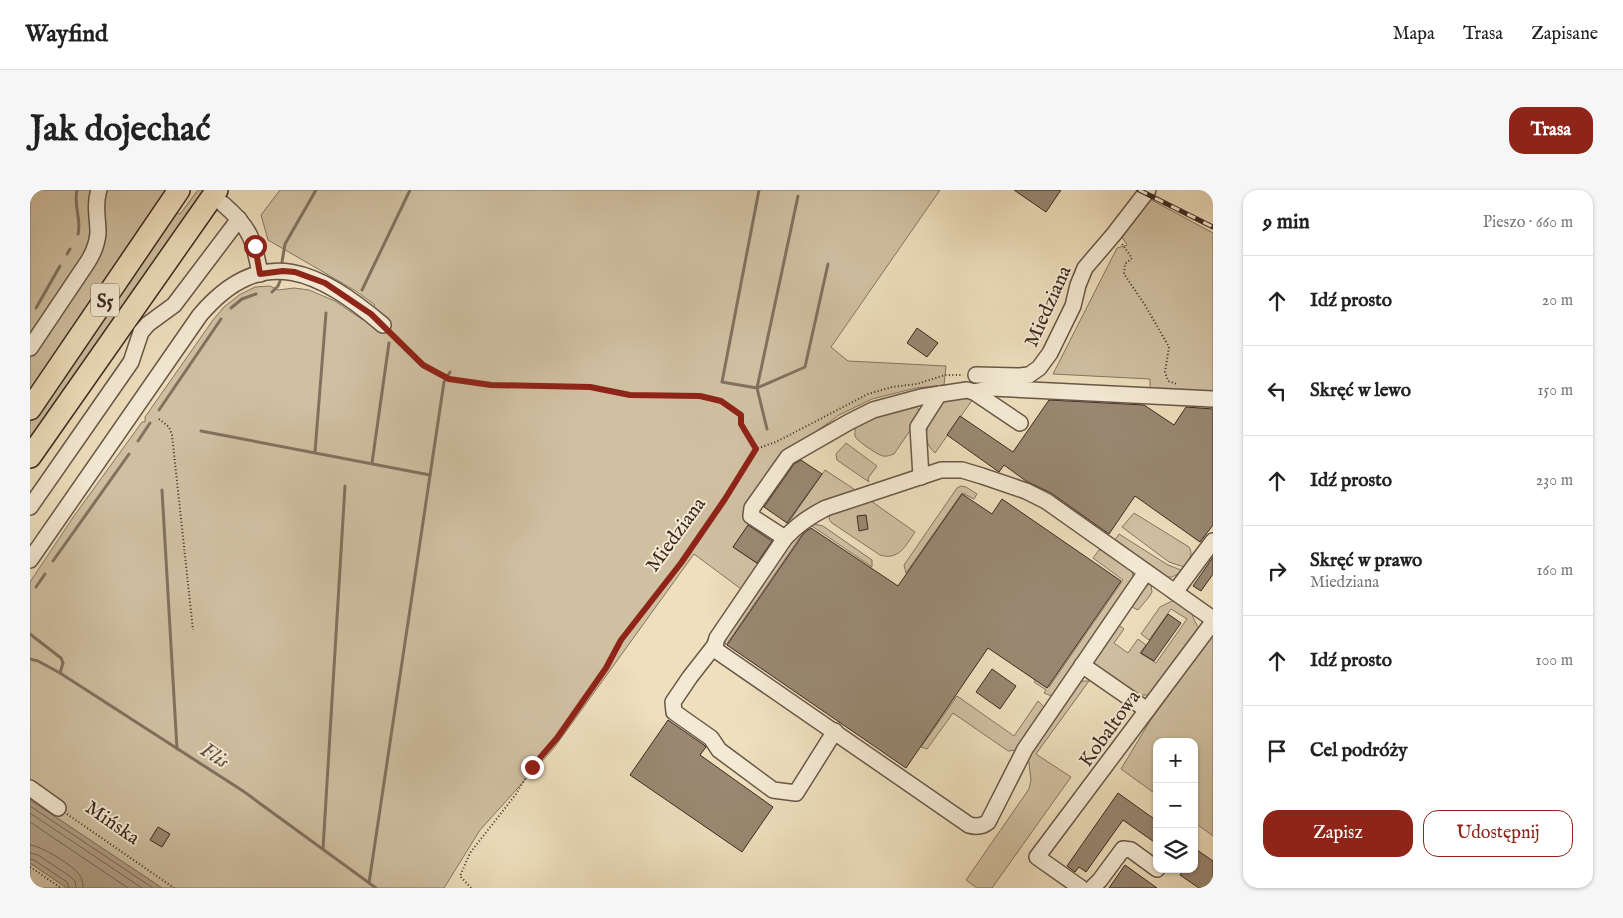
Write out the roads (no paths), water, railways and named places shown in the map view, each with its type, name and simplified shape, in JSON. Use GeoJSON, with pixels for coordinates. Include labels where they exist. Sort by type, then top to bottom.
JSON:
{"type":"FeatureCollection","features":[{"type":"Feature","properties":{"kind":"highway","name":"S5"},"geometry":{"type":"LineString","coordinates":[[30,409],[179,190]]}},
{"type":"Feature","properties":{"kind":"highway","name":"S5"},"geometry":{"type":"LineString","coordinates":[[30,457],[220,197]]}},
{"type":"Feature","properties":{"kind":"street"},"geometry":{"type":"LineString","coordinates":[[30,348],[95,249],[98,234],[96,213],[98,190]]}},
{"type":"Feature","properties":{"kind":"street","name":"Miedziana"},"geometry":{"type":"LineString","coordinates":[[976,375],[1019,376],[1029,374],[1039,368],[1050,353],[1073,306],[1078,285],[1085,268],[1148,190]]}},
{"type":"Feature","properties":{"kind":"street"},"geometry":{"type":"LineString","coordinates":[[220,197],[239,219],[253,241],[260,274]]}},
{"type":"Feature","properties":{"kind":"street"},"geometry":{"type":"LineString","coordinates":[[30,507],[131,362],[141,332],[148,324],[174,305],[239,219]]}},
{"type":"Feature","properties":{"kind":"street"},"geometry":{"type":"LineString","coordinates":[[30,560],[200,315],[226,289],[248,277],[260,274],[277,271],[295,272],[320,280],[348,298],[383,325]]}},
{"type":"Feature","properties":{"kind":"street"},"geometry":{"type":"LineString","coordinates":[[974,392],[992,388],[1213,399]]}},
{"type":"Feature","properties":{"kind":"street"},"geometry":{"type":"LineString","coordinates":[[784,538],[752,516],[752,508],[788,457],[873,410],[922,397],[967,390],[974,392],[1020,423]]}},
{"type":"Feature","properties":{"kind":"street"},"geometry":{"type":"LineString","coordinates":[[921,477],[918,428],[939,394]]}},
{"type":"Feature","properties":{"kind":"street"},"geometry":{"type":"LineString","coordinates":[[835,731],[796,793],[774,790],[719,750],[711,738],[674,712],[673,702],[715,645],[717,638],[784,538],[795,527],[810,516],[826,508],[940,470],[962,470],[1026,491],[1046,501],[1213,621]]}},
{"type":"Feature","properties":{"kind":"street"},"geometry":{"type":"LineString","coordinates":[[1175,592],[1213,541]]}},
{"type":"Feature","properties":{"kind":"street"},"geometry":{"type":"LineString","coordinates":[[715,645],[717,651],[969,825],[974,827],[984,826],[988,822],[1024,749],[1146,572]]}},
{"type":"Feature","properties":{"kind":"street","name":"Kobaltowa"},"geometry":{"type":"LineString","coordinates":[[1081,888],[1037,856],[1213,621]]}},
{"type":"Feature","properties":{"kind":"street"},"geometry":{"type":"LineString","coordinates":[[1082,665],[1148,710]]}},
{"type":"Feature","properties":{"kind":"street","name":"Mińska"},"geometry":{"type":"LineString","coordinates":[[30,788],[58,808]]}},
{"type":"Feature","properties":{"kind":"street"},"geometry":{"type":"LineString","coordinates":[[1092,888],[1123,849],[1131,850],[1153,866]]}},
{"type":"Feature","properties":{"kind":"water"},"geometry":{"type":"Polygon","coordinates":[[[30,800],[162,888],[67,888],[30,863],[30,800]]]}},
{"type":"Feature","properties":{"kind":"waterway"},"geometry":{"type":"LineString","coordinates":[[77,190],[78,234]]}},
{"type":"Feature","properties":{"kind":"waterway"},"geometry":{"type":"LineString","coordinates":[[282,262],[285,244],[316,190]]}},
{"type":"Feature","properties":{"kind":"waterway"},"geometry":{"type":"LineString","coordinates":[[362,290],[410,190]]}},
{"type":"Feature","properties":{"kind":"waterway"},"geometry":{"type":"LineString","coordinates":[[759,190],[722,382],[757,388],[767,429]]}},
{"type":"Feature","properties":{"kind":"waterway"},"geometry":{"type":"LineString","coordinates":[[757,388],[798,196]]}},
{"type":"Feature","properties":{"kind":"waterway"},"geometry":{"type":"LineString","coordinates":[[67,254],[70,249]]}},
{"type":"Feature","properties":{"kind":"waterway"},"geometry":{"type":"LineString","coordinates":[[757,388],[805,367],[828,264]]}},
{"type":"Feature","properties":{"kind":"waterway"},"geometry":{"type":"LineString","coordinates":[[36,308],[60,266]]}},
{"type":"Feature","properties":{"kind":"waterway"},"geometry":{"type":"LineString","coordinates":[[272,292],[280,281]]}},
{"type":"Feature","properties":{"kind":"waterway"},"geometry":{"type":"LineString","coordinates":[[231,308],[242,299],[256,294]]}},
{"type":"Feature","properties":{"kind":"waterway"},"geometry":{"type":"LineString","coordinates":[[315,452],[326,313]]}},
{"type":"Feature","properties":{"kind":"waterway"},"geometry":{"type":"LineString","coordinates":[[159,410],[221,319]]}},
{"type":"Feature","properties":{"kind":"waterway"},"geometry":{"type":"LineString","coordinates":[[372,463],[389,343]]}},
{"type":"Feature","properties":{"kind":"waterway"},"geometry":{"type":"LineString","coordinates":[[82,420],[124,359]]}},
{"type":"Feature","properties":{"kind":"waterway"},"geometry":{"type":"LineString","coordinates":[[369,883],[444,382],[450,372]]}},
{"type":"Feature","properties":{"kind":"waterway"},"geometry":{"type":"LineString","coordinates":[[138,441],[150,423]]}},
{"type":"Feature","properties":{"kind":"waterway"},"geometry":{"type":"LineString","coordinates":[[201,431],[430,475]]}},
{"type":"Feature","properties":{"kind":"waterway"},"geometry":{"type":"LineString","coordinates":[[53,561],[129,454]]}},
{"type":"Feature","properties":{"kind":"waterway"},"geometry":{"type":"LineString","coordinates":[[323,849],[345,486]]}},
{"type":"Feature","properties":{"kind":"waterway"},"geometry":{"type":"LineString","coordinates":[[162,490],[177,749]]}},
{"type":"Feature","properties":{"kind":"waterway"},"geometry":{"type":"LineString","coordinates":[[36,587],[45,574]]}},
{"type":"Feature","properties":{"kind":"waterway"},"geometry":{"type":"LineString","coordinates":[[30,634],[61,658],[63,663],[60,673]]}},
{"type":"Feature","properties":{"kind":"waterway","name":"Flis"},"geometry":{"type":"LineString","coordinates":[[30,659],[38,661],[60,673],[243,791],[376,888]]}},
{"type":"Feature","properties":{"kind":"railway"},"geometry":{"type":"LineString","coordinates":[[1139,190],[1213,227]]}}]}
